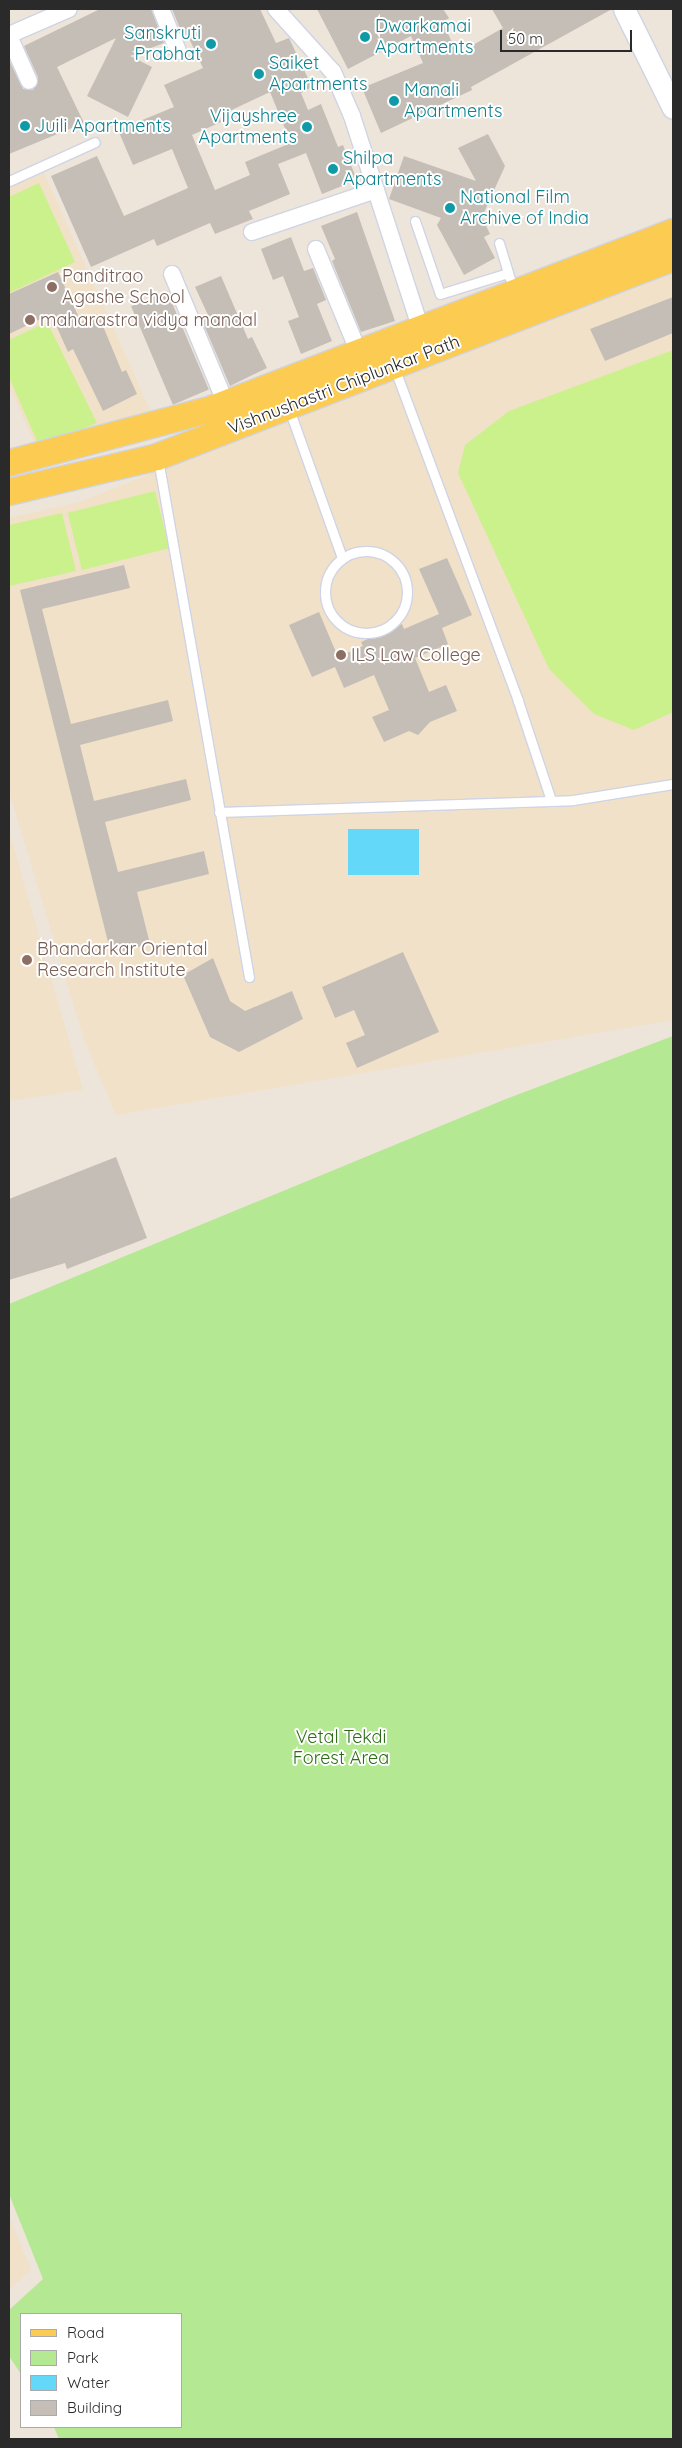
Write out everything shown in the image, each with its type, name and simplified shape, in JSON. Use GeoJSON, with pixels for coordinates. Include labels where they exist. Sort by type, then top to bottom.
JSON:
{"type":"FeatureCollection","features":[{"type":"Feature","properties":{"kind":"main road","name":"Vishnushastri Chiplunkar Path"},"geometry":{"type":"LineString","coordinates":[[9,463],[226,404],[421,329],[511,283],[673,232]]}},
{"type":"Feature","properties":{"kind":"main road","name":"Vishnushastri Chiplunkar Path"},"geometry":{"type":"LineString","coordinates":[[9,492],[157,456],[394,367],[673,258]]}},
{"type":"Feature","properties":{"kind":"street"},"geometry":{"type":"LineString","coordinates":[[30,82],[9,35],[69,9]]}},
{"type":"Feature","properties":{"kind":"street"},"geometry":{"type":"LineString","coordinates":[[161,9],[178,51]]}},
{"type":"Feature","properties":{"kind":"street"},"geometry":{"type":"LineString","coordinates":[[276,9],[332,72],[352,116],[421,329]]}},
{"type":"Feature","properties":{"kind":"street"},"geometry":{"type":"LineString","coordinates":[[624,9],[673,108]]}},
{"type":"Feature","properties":{"kind":"street"},"geometry":{"type":"LineString","coordinates":[[252,232],[376,190]]}},
{"type":"Feature","properties":{"kind":"street"},"geometry":{"type":"LineString","coordinates":[[316,248],[359,353]]}},
{"type":"Feature","properties":{"kind":"street"},"geometry":{"type":"LineString","coordinates":[[172,274],[226,404]]}},
{"type":"Feature","properties":{"kind":"lane"},"geometry":{"type":"LineString","coordinates":[[9,181],[96,142]]}},
{"type":"Feature","properties":{"kind":"lane"},"geometry":{"type":"LineString","coordinates":[[415,221],[440,294],[511,283],[500,243]]}},
{"type":"Feature","properties":{"kind":"lane"},"geometry":{"type":"LineString","coordinates":[[394,367],[518,700],[551,800]]}},
{"type":"Feature","properties":{"kind":"lane"},"geometry":{"type":"LineString","coordinates":[[288,406],[342,558]]}},
{"type":"Feature","properties":{"kind":"lane"},"geometry":{"type":"LineString","coordinates":[[157,456],[249,977]]}},
{"type":"Feature","properties":{"kind":"lane"},"geometry":{"type":"LineString","coordinates":[[369,551],[383,554],[403,574],[406,602],[400,615],[390,625],[378,631],[356,631],[338,621],[330,609],[326,596],[327,581],[342,558],[369,551]]}},
{"type":"Feature","properties":{"kind":"lane"},"geometry":{"type":"LineString","coordinates":[[219,812],[551,800],[673,784]]}},
{"type":"Feature","properties":{"kind":"shaded area","name":"Panditrao Agashe School"},"geometry":{"type":"Polygon","coordinates":[[[44,173],[156,424],[39,453],[9,386],[9,188],[44,173]]]}},
{"type":"Feature","properties":{"kind":"shaded area","name":"ILS Law College"},"geometry":{"type":"Polygon","coordinates":[[[673,264],[673,1020],[116,1115],[84,1039],[9,791],[9,518],[80,502],[673,264]]]}},
{"type":"Feature","properties":{"kind":"shaded area","name":"Bhandarkar Oriental Research Institute"},"geometry":{"type":"Polygon","coordinates":[[[9,831],[83,1090],[9,1101],[9,831]]]}},
{"type":"Feature","properties":{"kind":"shaded area"},"geometry":{"type":"Polygon","coordinates":[[[9,2216],[31,2270],[9,2289],[9,2216]]]}},
{"type":"Feature","properties":{"kind":"green space"},"geometry":{"type":"Polygon","coordinates":[[[39,183],[75,262],[9,293],[9,197],[39,183]]]}},
{"type":"Feature","properties":{"kind":"green space"},"geometry":{"type":"Polygon","coordinates":[[[47,322],[97,423],[39,446],[9,377],[9,340],[47,322]]]}},
{"type":"Feature","properties":{"kind":"green space"},"geometry":{"type":"Polygon","coordinates":[[[673,350],[673,712],[634,730],[594,714],[549,669],[458,473],[465,445],[509,411],[673,350]]]}},
{"type":"Feature","properties":{"kind":"green space"},"geometry":{"type":"Polygon","coordinates":[[[155,491],[169,548],[82,570],[68,513],[155,491]]]}},
{"type":"Feature","properties":{"kind":"green space"},"geometry":{"type":"Polygon","coordinates":[[[62,513],[76,571],[9,586],[9,525],[62,513]]]}},
{"type":"Feature","properties":{"kind":"green space","name":"Vetal Tekdi Forest Area"},"geometry":{"type":"Polygon","coordinates":[[[673,1036],[673,2439],[59,2439],[54,2428],[182,2428],[182,2313],[20,2313],[20,2372],[9,2356],[9,2310],[43,2279],[9,2194],[9,1304],[506,1099],[673,1036]]]}},
{"type":"Feature","properties":{"kind":"water"},"geometry":{"type":"Polygon","coordinates":[[[348,829],[419,829],[419,875],[348,875],[348,829]]]}},
{"type":"Feature","properties":{"kind":"building"},"geometry":{"type":"Polygon","coordinates":[[[100,9],[151,9],[164,43],[130,56],[152,67],[128,117],[87,96],[116,38],[57,67],[84,123],[9,154],[9,60],[23,89],[33,90],[38,77],[24,46],[100,9]]]}},
{"type":"Feature","properties":{"kind":"building"},"geometry":{"type":"Polygon","coordinates":[[[172,9],[260,9],[276,43],[289,38],[312,87],[301,93],[308,110],[321,104],[338,147],[343,145],[357,180],[322,194],[306,153],[278,164],[290,194],[249,211],[253,219],[215,234],[210,223],[157,246],[154,239],[91,267],[51,176],[97,156],[124,216],[188,188],[172,149],[133,165],[118,130],[174,107],[164,85],[203,68],[187,34],[183,36],[172,9]],[[270,92],[219,116],[221,122],[192,135],[215,190],[250,175],[245,162],[291,143],[270,92]]]}},
{"type":"Feature","properties":{"kind":"building"},"geometry":{"type":"Polygon","coordinates":[[[317,9],[443,9],[449,18],[443,22],[457,54],[503,28],[492,9],[612,9],[471,87],[472,90],[381,133],[362,88],[423,63],[411,36],[348,69],[317,9]]]}},
{"type":"Feature","properties":{"kind":"building","name":"National Film Archive of India"},"geometry":{"type":"Polygon","coordinates":[[[488,134],[505,166],[482,217],[490,234],[484,237],[495,258],[464,275],[437,225],[441,218],[389,199],[404,156],[476,181],[458,148],[488,134]]]}},
{"type":"Feature","properties":{"kind":"building"},"geometry":{"type":"Polygon","coordinates":[[[357,212],[395,321],[361,332],[332,261],[335,259],[321,226],[357,212]]]}},
{"type":"Feature","properties":{"kind":"building"},"geometry":{"type":"Polygon","coordinates":[[[291,237],[304,271],[313,268],[326,300],[317,304],[332,341],[301,354],[288,321],[299,317],[283,276],[273,280],[261,249],[291,237]]]}},
{"type":"Feature","properties":{"kind":"building"},"geometry":{"type":"Polygon","coordinates":[[[58,272],[81,322],[98,314],[122,372],[126,370],[137,394],[103,411],[73,349],[68,352],[51,314],[9,334],[9,294],[58,272]]]}},
{"type":"Feature","properties":{"kind":"building"},"geometry":{"type":"Polygon","coordinates":[[[221,276],[248,339],[252,337],[267,368],[230,386],[201,318],[208,315],[195,287],[221,276]]]}},
{"type":"Feature","properties":{"kind":"building"},"geometry":{"type":"Polygon","coordinates":[[[167,291],[209,389],[173,405],[131,306],[167,291]]]}},
{"type":"Feature","properties":{"kind":"building"},"geometry":{"type":"Polygon","coordinates":[[[673,297],[673,333],[605,361],[590,329],[673,297]]]}},
{"type":"Feature","properties":{"kind":"building"},"geometry":{"type":"Polygon","coordinates":[[[447,558],[472,615],[442,628],[448,644],[415,658],[429,692],[446,685],[457,711],[430,722],[418,735],[409,731],[384,742],[372,717],[389,710],[374,675],[344,688],[335,667],[312,677],[289,625],[319,612],[338,657],[363,646],[361,642],[402,624],[404,629],[439,614],[419,569],[447,558]]]}},
{"type":"Feature","properties":{"kind":"building"},"geometry":{"type":"Polygon","coordinates":[[[124,565],[130,588],[42,609],[71,724],[168,700],[173,721],[80,745],[94,801],[186,779],[191,800],[105,822],[118,872],[204,851],[209,874],[137,892],[150,944],[111,954],[20,590],[124,565]]]}},
{"type":"Feature","properties":{"kind":"building"},"geometry":{"type":"Polygon","coordinates":[[[403,952],[439,1032],[357,1068],[346,1043],[365,1035],[354,1010],[335,1018],[322,987],[403,952]]]}},
{"type":"Feature","properties":{"kind":"building"},"geometry":{"type":"Polygon","coordinates":[[[213,958],[230,1001],[245,1011],[292,991],[303,1019],[239,1052],[210,1037],[183,975],[213,958]]]}},
{"type":"Feature","properties":{"kind":"building"},"geometry":{"type":"Polygon","coordinates":[[[116,1157],[147,1238],[67,1269],[65,1263],[9,1280],[9,1199],[116,1157]]]}},
{"type":"Feature","properties":{"kind":"place","name":"Dwarkamai Apartments"},"geometry":{"type":"Point","coordinates":[365,37]}},
{"type":"Feature","properties":{"kind":"place","name":"Sanskruti Prabhat"},"geometry":{"type":"Point","coordinates":[211,44]}},
{"type":"Feature","properties":{"kind":"place","name":"Saiket Apartments"},"geometry":{"type":"Point","coordinates":[259,74]}},
{"type":"Feature","properties":{"kind":"place","name":"Manali Apartments"},"geometry":{"type":"Point","coordinates":[394,101]}},
{"type":"Feature","properties":{"kind":"place","name":"Juili Apartments"},"geometry":{"type":"Point","coordinates":[25,126]}},
{"type":"Feature","properties":{"kind":"place","name":"Vijayshree Apartments"},"geometry":{"type":"Point","coordinates":[307,127]}},
{"type":"Feature","properties":{"kind":"place","name":"Shilpa Apartments"},"geometry":{"type":"Point","coordinates":[333,169]}},
{"type":"Feature","properties":{"kind":"place","name":"National Film Archive of India"},"geometry":{"type":"Point","coordinates":[450,208]}},
{"type":"Feature","properties":{"kind":"place","name":"Panditrao Agashe School"},"geometry":{"type":"Point","coordinates":[52,287]}},
{"type":"Feature","properties":{"kind":"place","name":"maharastra vidya mandal"},"geometry":{"type":"Point","coordinates":[30,320]}},
{"type":"Feature","properties":{"kind":"place","name":"ILS Law College"},"geometry":{"type":"Point","coordinates":[341,655]}},
{"type":"Feature","properties":{"kind":"place","name":"Bhandarkar Oriental Research Institute"},"geometry":{"type":"Point","coordinates":[27,960]}}]}
